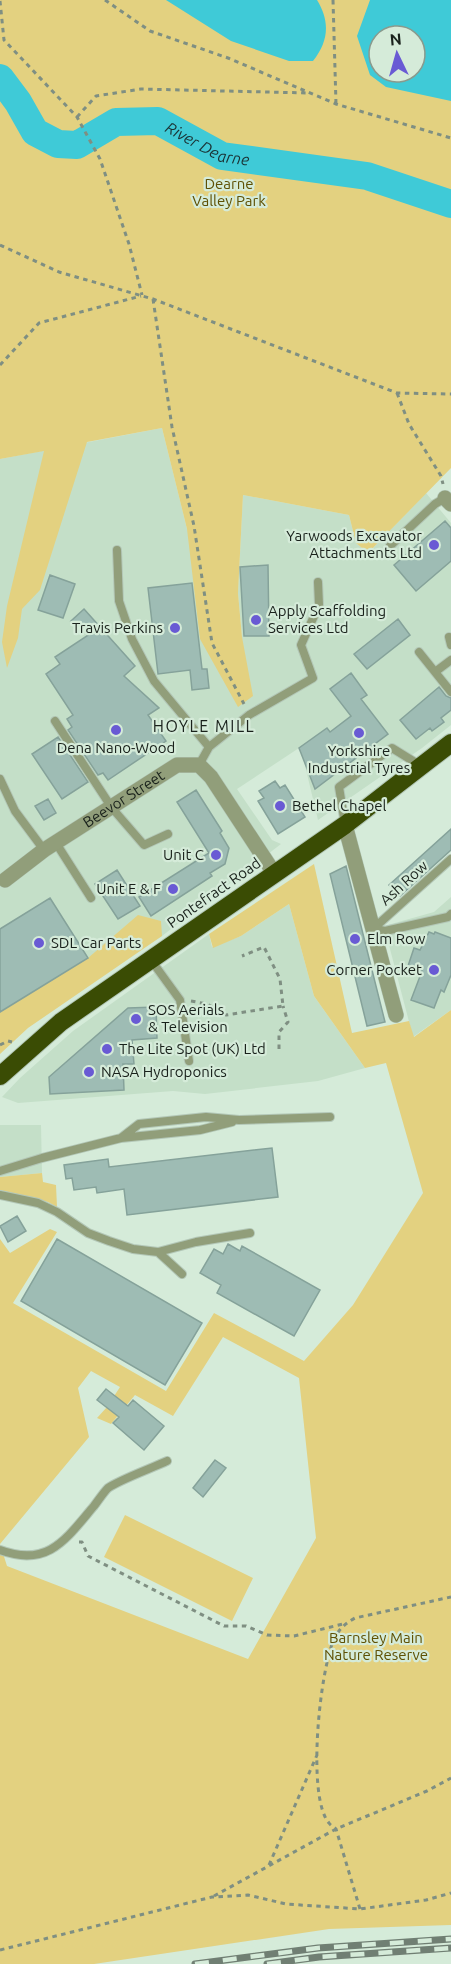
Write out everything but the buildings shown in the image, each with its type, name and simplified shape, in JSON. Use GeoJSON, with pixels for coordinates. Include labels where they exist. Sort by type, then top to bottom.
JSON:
{"type":"FeatureCollection","features":[{"type":"Feature","properties":{"kind":"highway","name":"Pontefract Road"},"geometry":{"type":"LineString","coordinates":[[0,1076],[61,1022],[345,825],[451,743]]}},
{"type":"Feature","properties":{"kind":"street","name":"Beevor Street"},"geometry":{"type":"LineString","coordinates":[[2,881],[50,847],[177,765],[199,765]]}},
{"type":"Feature","properties":{"kind":"street"},"geometry":{"type":"LineString","coordinates":[[199,765],[211,777],[274,873]]}},
{"type":"Feature","properties":{"kind":"street"},"geometry":{"type":"LineString","coordinates":[[345,825],[396,1015]]}},
{"type":"Feature","properties":{"kind":"lane"},"geometry":{"type":"LineString","coordinates":[[390,546],[435,504],[448,501]]}},
{"type":"Feature","properties":{"kind":"lane"},"geometry":{"type":"LineString","coordinates":[[117,550],[119,601],[132,639],[154,681],[209,747]]}},
{"type":"Feature","properties":{"kind":"lane"},"geometry":{"type":"LineString","coordinates":[[199,765],[209,747],[249,715],[314,678],[301,645],[319,605],[318,582]]}},
{"type":"Feature","properties":{"kind":"lane"},"geometry":{"type":"LineString","coordinates":[[418,652],[451,692]]}},
{"type":"Feature","properties":{"kind":"lane"},"geometry":{"type":"LineString","coordinates":[[435,672],[451,660]]}},
{"type":"Feature","properties":{"kind":"lane"},"geometry":{"type":"LineString","coordinates":[[55,721],[112,808],[144,845],[168,834]]}},
{"type":"Feature","properties":{"kind":"lane"},"geometry":{"type":"LineString","coordinates":[[345,825],[339,788],[392,747],[422,766]]}},
{"type":"Feature","properties":{"kind":"lane"},"geometry":{"type":"LineString","coordinates":[[0,779],[15,811],[50,847],[91,898]]}},
{"type":"Feature","properties":{"kind":"lane","name":"Ash Row"},"geometry":{"type":"LineString","coordinates":[[374,928],[451,859]]}},
{"type":"Feature","properties":{"kind":"lane"},"geometry":{"type":"LineString","coordinates":[[374,928],[385,931],[448,917],[451,914]]}},
{"type":"Feature","properties":{"kind":"lane"},"geometry":{"type":"LineString","coordinates":[[151,959],[180,1000],[189,1061]]}},
{"type":"Feature","properties":{"kind":"lane"},"geometry":{"type":"LineString","coordinates":[[0,1171],[121,1138],[139,1124],[206,1117],[239,1120],[330,1117]]}},
{"type":"Feature","properties":{"kind":"lane"},"geometry":{"type":"LineString","coordinates":[[0,1195],[38,1203],[57,1212],[88,1233],[133,1249],[158,1252],[196,1242],[250,1233]]}},
{"type":"Feature","properties":{"kind":"lane"},"geometry":{"type":"LineString","coordinates":[[158,1252],[182,1274]]}},
{"type":"Feature","properties":{"kind":"lane"},"geometry":{"type":"LineString","coordinates":[[0,1550],[15,1556],[47,1553],[64,1542],[109,1488],[167,1461]]}},
{"type":"Feature","properties":{"kind":"path"},"geometry":{"type":"LineString","coordinates":[[105,0],[150,31],[228,58],[336,104],[451,138]]}},
{"type":"Feature","properties":{"kind":"path"},"geometry":{"type":"LineString","coordinates":[[333,0],[336,104]]}},
{"type":"Feature","properties":{"kind":"path"},"geometry":{"type":"LineString","coordinates":[[0,1],[4,40],[76,117],[100,159],[129,244],[142,295]]}},
{"type":"Feature","properties":{"kind":"path"},"geometry":{"type":"LineString","coordinates":[[76,117],[96,96],[141,89],[310,93]]}},
{"type":"Feature","properties":{"kind":"path"},"geometry":{"type":"LineString","coordinates":[[0,245],[59,273],[142,295],[397,393],[451,394]]}},
{"type":"Feature","properties":{"kind":"path"},"geometry":{"type":"LineString","coordinates":[[0,365],[39,323],[142,295]]}},
{"type":"Feature","properties":{"kind":"path"},"geometry":{"type":"LineString","coordinates":[[153,299],[172,427],[194,526],[212,643],[249,715]]}},
{"type":"Feature","properties":{"kind":"path"},"geometry":{"type":"LineString","coordinates":[[397,393],[410,424],[441,477],[448,501]]}},
{"type":"Feature","properties":{"kind":"path"},"geometry":{"type":"LineString","coordinates":[[242,956],[264,947],[280,979],[283,1006],[288,1022],[279,1032],[279,1049]]}},
{"type":"Feature","properties":{"kind":"path"},"geometry":{"type":"LineString","coordinates":[[180,1000],[207,1004],[226,1015],[283,1006]]}},
{"type":"Feature","properties":{"kind":"path"},"geometry":{"type":"LineString","coordinates":[[64,1542],[82,1542],[88,1556],[224,1626],[246,1626],[267,1635],[294,1636],[355,1618],[451,1597]]}},
{"type":"Feature","properties":{"kind":"path"},"geometry":{"type":"LineString","coordinates":[[344,1623],[335,1638],[322,1680],[317,1737],[319,1794],[324,1814],[336,1829],[360,1909]]}},
{"type":"Feature","properties":{"kind":"path"},"geometry":{"type":"LineString","coordinates":[[269,1866],[317,1754]]}},
{"type":"Feature","properties":{"kind":"path"},"geometry":{"type":"LineString","coordinates":[[213,1897],[336,1829],[427,1791],[451,1778]]}},
{"type":"Feature","properties":{"kind":"path"},"geometry":{"type":"LineString","coordinates":[[0,1950],[213,1897],[248,1895],[286,1904],[360,1909],[426,1900],[451,1893]]}},
{"type":"Feature","properties":{"kind":"shaded area"},"geometry":{"type":"Polygon","coordinates":[[[162,428],[187,529],[242,637],[238,593],[243,495],[349,515],[356,543],[368,553],[426,493],[451,523],[451,725],[422,748],[318,820],[299,748],[237,789],[272,840],[281,844],[162,936],[0,1038],[0,459],[162,428]]]}},
{"type":"Feature","properties":{"kind":"shaded area"},"geometry":{"type":"Polygon","coordinates":[[[451,897],[451,1010],[413,1037],[384,926],[434,912],[451,897]]]}},
{"type":"Feature","properties":{"kind":"shaded area"},"geometry":{"type":"Polygon","coordinates":[[[289,904],[314,996],[365,1068],[318,1081],[205,1094],[173,1091],[18,1103],[2,1097],[73,1031],[209,934],[212,947],[241,936],[289,904]]]}},
{"type":"Feature","properties":{"kind":"shaded area"},"geometry":{"type":"Polygon","coordinates":[[[0,1125],[41,1125],[42,1173],[0,1177],[0,1125]]]}},
{"type":"Feature","properties":{"kind":"green space","name":"Dearne Valley Park"},"geometry":{"type":"Polygon","coordinates":[[[0,0],[451,0],[451,468],[368,553],[356,543],[349,515],[243,495],[238,593],[242,637],[253,696],[238,707],[200,639],[187,529],[162,428],[87,442],[40,590],[22,609],[18,638],[7,668],[2,642],[7,606],[44,451],[0,459],[0,0]]]}},
{"type":"Feature","properties":{"kind":"green space","name":"Barnsley Main Nature Reserve"},"geometry":{"type":"Polygon","coordinates":[[[314,864],[352,1033],[409,1021],[414,1037],[451,1010],[451,1925],[329,1929],[94,1964],[0,1964],[0,1544],[0,1239],[10,1253],[50,1229],[57,1232],[13,1303],[166,1391],[214,1313],[304,1361],[353,1305],[423,1193],[386,1063],[365,1068],[314,996],[289,904],[241,936],[213,948],[209,934],[314,864]],[[223,1337],[173,1416],[135,1395],[111,1424],[97,1418],[120,1387],[91,1371],[78,1388],[89,1437],[0,1544],[7,1566],[248,1659],[316,1538],[299,1378],[223,1337]]]}},
{"type":"Feature","properties":{"kind":"green space"},"geometry":{"type":"Polygon","coordinates":[[[138,915],[161,921],[162,936],[28,1028],[0,1054],[0,1012],[88,958],[138,915]]]}},
{"type":"Feature","properties":{"kind":"green space"},"geometry":{"type":"Polygon","coordinates":[[[42,1173],[43,1182],[56,1185],[57,1207],[48,1202],[0,1190],[0,1177],[42,1173]]]}},
{"type":"Feature","properties":{"kind":"green space"},"geometry":{"type":"Polygon","coordinates":[[[125,1515],[253,1578],[232,1621],[104,1557],[125,1515]]]}},
{"type":"Feature","properties":{"kind":"water"},"geometry":{"type":"Polygon","coordinates":[[[166,0],[317,0],[326,23],[325,38],[313,61],[289,61],[231,41],[166,0]]]}},
{"type":"Feature","properties":{"kind":"water"},"geometry":{"type":"Polygon","coordinates":[[[370,0],[451,0],[451,101],[386,87],[382,84],[427,84],[427,24],[367,24],[367,66],[357,36],[370,0]]]}},
{"type":"Feature","properties":{"kind":"waterway","name":"River Dearne"},"geometry":{"type":"LineString","coordinates":[[0,78],[18,102],[35,132],[58,144],[77,145],[116,122],[158,121],[222,156],[367,176],[451,204]]}},
{"type":"Feature","properties":{"kind":"railway"},"geometry":{"type":"LineString","coordinates":[[195,1964],[318,1948],[451,1939]]}},
{"type":"Feature","properties":{"kind":"railway"},"geometry":{"type":"LineString","coordinates":[[267,1964],[319,1957],[451,1948]]}},
{"type":"Feature","properties":{"kind":"place","name":"Yarwoods Excavator Attachments Ltd"},"geometry":{"type":"Point","coordinates":[434,545]}},
{"type":"Feature","properties":{"kind":"place","name":"Apply Scaffolding Services Ltd"},"geometry":{"type":"Point","coordinates":[256,620]}},
{"type":"Feature","properties":{"kind":"place","name":"Travis Perkins"},"geometry":{"type":"Point","coordinates":[175,628]}},
{"type":"Feature","properties":{"kind":"place","name":"Dena Nano-Wood"},"geometry":{"type":"Point","coordinates":[116,730]}},
{"type":"Feature","properties":{"kind":"place","name":"Yorkshire Industrial Tyres"},"geometry":{"type":"Point","coordinates":[359,733]}},
{"type":"Feature","properties":{"kind":"place","name":"Bethel Chapel"},"geometry":{"type":"Point","coordinates":[280,806]}},
{"type":"Feature","properties":{"kind":"place","name":"Unit C"},"geometry":{"type":"Point","coordinates":[216,855]}},
{"type":"Feature","properties":{"kind":"place","name":"Unit E & F"},"geometry":{"type":"Point","coordinates":[173,889]}},
{"type":"Feature","properties":{"kind":"place","name":"Elm Row"},"geometry":{"type":"Point","coordinates":[355,939]}},
{"type":"Feature","properties":{"kind":"place","name":"SDL Car Parts"},"geometry":{"type":"Point","coordinates":[39,943]}},
{"type":"Feature","properties":{"kind":"place","name":"Corner Pocket"},"geometry":{"type":"Point","coordinates":[434,970]}},
{"type":"Feature","properties":{"kind":"place","name":"SOS Aerials & Television"},"geometry":{"type":"Point","coordinates":[136,1019]}},
{"type":"Feature","properties":{"kind":"place","name":"The Lite Spot (UK) Ltd"},"geometry":{"type":"Point","coordinates":[107,1049]}},
{"type":"Feature","properties":{"kind":"place","name":"NASA Hydroponics"},"geometry":{"type":"Point","coordinates":[89,1072]}},
{"type":"Feature","properties":{"kind":"district","name":"HOYLE MILL"},"geometry":{"type":"Point","coordinates":[204,726]}}]}
